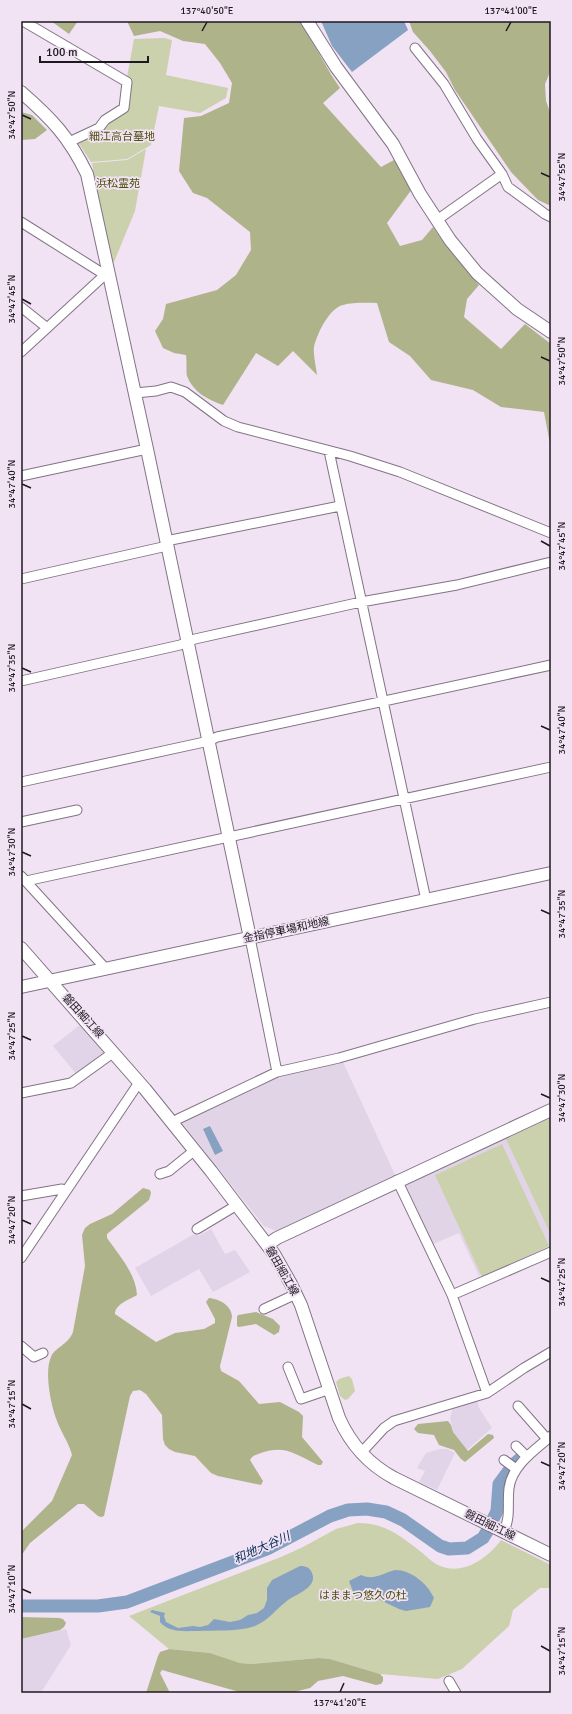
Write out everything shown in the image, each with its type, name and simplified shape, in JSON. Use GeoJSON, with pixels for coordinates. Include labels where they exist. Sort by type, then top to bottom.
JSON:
{"type":"FeatureCollection","features":[{"type":"Feature","properties":{"kind":"street"},"geometry":{"type":"LineString","coordinates":[[23,21],[127,82],[124,108],[105,120],[99,128],[69,142]]}},
{"type":"Feature","properties":{"kind":"street"},"geometry":{"type":"LineString","coordinates":[[307,21],[336,67],[393,144],[420,194],[450,240],[477,273],[517,309],[551,332]]}},
{"type":"Feature","properties":{"kind":"street"},"geometry":{"type":"LineString","coordinates":[[415,48],[444,84],[477,139],[502,174],[508,187],[551,218]]}},
{"type":"Feature","properties":{"kind":"street"},"geometry":{"type":"LineString","coordinates":[[21,92],[50,118],[77,153],[87,174],[147,449],[277,1072]]}},
{"type":"Feature","properties":{"kind":"street"},"geometry":{"type":"LineString","coordinates":[[437,220],[502,174]]}},
{"type":"Feature","properties":{"kind":"street"},"geometry":{"type":"LineString","coordinates":[[21,222],[102,273],[109,271]]}},
{"type":"Feature","properties":{"kind":"street"},"geometry":{"type":"LineString","coordinates":[[21,352],[46,327],[109,271]]}},
{"type":"Feature","properties":{"kind":"street"},"geometry":{"type":"LineString","coordinates":[[21,307],[46,327]]}},
{"type":"Feature","properties":{"kind":"street"},"geometry":{"type":"LineString","coordinates":[[135,393],[156,391],[171,387],[185,392],[224,421],[238,427],[350,456],[400,472],[551,533]]}},
{"type":"Feature","properties":{"kind":"street"},"geometry":{"type":"LineString","coordinates":[[21,476],[147,449]]}},
{"type":"Feature","properties":{"kind":"street"},"geometry":{"type":"LineString","coordinates":[[328,451],[426,900]]}},
{"type":"Feature","properties":{"kind":"street"},"geometry":{"type":"LineString","coordinates":[[21,580],[167,544],[340,506]]}},
{"type":"Feature","properties":{"kind":"street"},"geometry":{"type":"LineString","coordinates":[[21,681],[187,643],[195,639],[361,602],[457,585],[551,562]]}},
{"type":"Feature","properties":{"kind":"street"},"geometry":{"type":"LineString","coordinates":[[21,782],[208,741],[216,737],[551,665]]}},
{"type":"Feature","properties":{"kind":"street"},"geometry":{"type":"LineString","coordinates":[[23,879],[229,838],[551,767]]}},
{"type":"Feature","properties":{"kind":"street"},"geometry":{"type":"LineString","coordinates":[[21,822],[77,810]]}},
{"type":"Feature","properties":{"kind":"street","name":"金指停車場和地線"},"geometry":{"type":"LineString","coordinates":[[21,987],[51,982],[551,872]]}},
{"type":"Feature","properties":{"kind":"street"},"geometry":{"type":"LineString","coordinates":[[23,879],[106,969]]}},
{"type":"Feature","properties":{"kind":"street","name":"磐田細江線"},"geometry":{"type":"LineString","coordinates":[[21,948],[141,1083],[196,1150],[280,1264],[296,1294],[343,1426],[352,1442],[361,1453],[386,1473],[551,1555]]}},
{"type":"Feature","properties":{"kind":"street"},"geometry":{"type":"LineString","coordinates":[[173,1122],[178,1118],[277,1072],[339,1058],[475,1019],[551,1002]]}},
{"type":"Feature","properties":{"kind":"street"},"geometry":{"type":"LineString","coordinates":[[21,1093],[67,1085],[114,1052]]}},
{"type":"Feature","properties":{"kind":"street"},"geometry":{"type":"LineString","coordinates":[[21,1258],[136,1087],[141,1083]]}},
{"type":"Feature","properties":{"kind":"street"},"geometry":{"type":"LineString","coordinates":[[267,1245],[277,1238],[397,1180],[551,1110]]}},
{"type":"Feature","properties":{"kind":"street"},"geometry":{"type":"LineString","coordinates":[[160,1174],[169,1171],[196,1150]]}},
{"type":"Feature","properties":{"kind":"street"},"geometry":{"type":"LineString","coordinates":[[397,1180],[452,1296],[487,1393]]}},
{"type":"Feature","properties":{"kind":"street"},"geometry":{"type":"LineString","coordinates":[[21,1196],[62,1188],[66,1191]]}},
{"type":"Feature","properties":{"kind":"street"},"geometry":{"type":"LineString","coordinates":[[197,1229],[237,1205]]}},
{"type":"Feature","properties":{"kind":"street"},"geometry":{"type":"LineString","coordinates":[[452,1296],[551,1252]]}},
{"type":"Feature","properties":{"kind":"street"},"geometry":{"type":"LineString","coordinates":[[264,1309],[296,1294]]}},
{"type":"Feature","properties":{"kind":"street"},"geometry":{"type":"LineString","coordinates":[[21,1346],[34,1357],[43,1353]]}},
{"type":"Feature","properties":{"kind":"street"},"geometry":{"type":"LineString","coordinates":[[361,1453],[384,1428],[394,1421],[487,1393],[551,1352]]}},
{"type":"Feature","properties":{"kind":"street"},"geometry":{"type":"LineString","coordinates":[[288,1367],[301,1399],[330,1389]]}},
{"type":"Feature","properties":{"kind":"street"},"geometry":{"type":"LineString","coordinates":[[501,1530],[509,1514],[509,1489],[511,1479],[516,1469],[548,1438],[536,1427],[518,1406]]}},
{"type":"Feature","properties":{"kind":"street"},"geometry":{"type":"LineString","coordinates":[[516,1446],[527,1457]]}},
{"type":"Feature","properties":{"kind":"street"},"geometry":{"type":"LineString","coordinates":[[504,1460],[516,1469]]}},
{"type":"Feature","properties":{"kind":"street"},"geometry":{"type":"LineString","coordinates":[[449,1681],[456,1693]]}},
{"type":"Feature","properties":{"kind":"shaded area"},"geometry":{"type":"Polygon","coordinates":[[[81,1024],[106,1055],[78,1076],[53,1046],[81,1024]]]}},
{"type":"Feature","properties":{"kind":"shaded area"},"geometry":{"type":"Polygon","coordinates":[[[342,1060],[396,1177],[277,1231],[264,1226],[180,1120],[278,1074],[342,1060]]]}},
{"type":"Feature","properties":{"kind":"shaded area"},"geometry":{"type":"Polygon","coordinates":[[[551,1114],[551,1247],[479,1276],[459,1233],[433,1244],[403,1185],[551,1114]]]}},
{"type":"Feature","properties":{"kind":"shaded area"},"geometry":{"type":"Polygon","coordinates":[[[211,1229],[225,1254],[235,1250],[250,1272],[213,1292],[199,1269],[151,1296],[135,1268],[196,1233],[198,1236],[211,1229]]]}},
{"type":"Feature","properties":{"kind":"shaded area"},"geometry":{"type":"Polygon","coordinates":[[[477,1400],[479,1408],[492,1428],[467,1450],[453,1432],[450,1418],[453,1407],[477,1400]]]}},
{"type":"Feature","properties":{"kind":"shaded area"},"geometry":{"type":"Polygon","coordinates":[[[440,1449],[447,1449],[455,1453],[437,1490],[419,1482],[425,1471],[417,1468],[426,1453],[440,1449]]]}},
{"type":"Feature","properties":{"kind":"shaded area"},"geometry":{"type":"Polygon","coordinates":[[[66,1629],[71,1645],[42,1691],[40,1693],[21,1693],[21,1639],[66,1629]]]}},
{"type":"Feature","properties":{"kind":"green space"},"geometry":{"type":"Polygon","coordinates":[[[51,21],[78,21],[69,34],[51,21]]]}},
{"type":"Feature","properties":{"kind":"green space"},"geometry":{"type":"Polygon","coordinates":[[[127,21],[300,21],[340,88],[323,103],[381,167],[394,160],[412,189],[387,223],[400,246],[422,240],[433,227],[446,246],[479,285],[467,299],[464,317],[501,349],[525,324],[551,344],[551,449],[544,412],[501,407],[473,390],[431,380],[410,356],[389,342],[377,303],[356,303],[343,305],[338,307],[328,316],[318,335],[314,347],[317,375],[293,351],[278,366],[256,353],[223,405],[202,395],[193,387],[187,376],[186,355],[174,353],[163,348],[155,331],[163,319],[166,304],[217,290],[236,275],[251,250],[250,232],[207,198],[193,193],[179,171],[184,118],[201,116],[229,103],[232,83],[220,63],[205,44],[183,41],[160,31],[134,36],[127,21]]]}},
{"type":"Feature","properties":{"kind":"green space"},"geometry":{"type":"Polygon","coordinates":[[[409,21],[551,21],[551,70],[545,84],[546,101],[551,115],[551,206],[538,200],[511,172],[455,90],[446,72],[413,32],[409,21]]]}},
{"type":"Feature","properties":{"kind":"green space","name":"細江高台墓地"},"geometry":{"type":"Polygon","coordinates":[[[164,38],[172,40],[166,75],[228,88],[226,98],[200,113],[159,106],[151,145],[127,159],[91,162],[74,136],[99,127],[121,110],[134,39],[164,38]]]}},
{"type":"Feature","properties":{"kind":"green space"},"geometry":{"type":"Polygon","coordinates":[[[21,112],[32,115],[47,130],[35,139],[21,140],[21,112]]]}},
{"type":"Feature","properties":{"kind":"green space","name":"浜松霊苑"},"geometry":{"type":"Polygon","coordinates":[[[146,149],[135,211],[114,262],[111,262],[92,163],[127,160],[146,149]]]}},
{"type":"Feature","properties":{"kind":"green space"},"geometry":{"type":"Polygon","coordinates":[[[551,1118],[551,1235],[506,1139],[551,1118]]]}},
{"type":"Feature","properties":{"kind":"green space"},"geometry":{"type":"Polygon","coordinates":[[[502,1144],[549,1246],[482,1277],[435,1175],[502,1144]]]}},
{"type":"Feature","properties":{"kind":"green space"},"geometry":{"type":"Polygon","coordinates":[[[143,1188],[150,1190],[151,1193],[149,1200],[107,1234],[107,1238],[122,1258],[134,1280],[137,1295],[120,1305],[115,1314],[156,1342],[175,1333],[204,1329],[215,1323],[215,1319],[206,1302],[209,1298],[217,1300],[228,1306],[232,1317],[220,1366],[221,1371],[239,1381],[259,1404],[280,1402],[299,1412],[303,1416],[302,1437],[323,1462],[321,1465],[318,1465],[297,1454],[284,1450],[269,1451],[255,1455],[250,1460],[263,1481],[261,1485],[218,1476],[211,1473],[195,1456],[175,1452],[165,1445],[163,1439],[162,1415],[146,1394],[140,1390],[133,1391],[130,1396],[104,1516],[98,1516],[84,1504],[78,1504],[30,1543],[21,1556],[21,1532],[52,1501],[72,1455],[55,1415],[49,1389],[48,1371],[51,1357],[55,1351],[68,1340],[73,1332],[85,1266],[82,1235],[85,1228],[90,1224],[112,1214],[143,1188]]]}},
{"type":"Feature","properties":{"kind":"green space"},"geometry":{"type":"Polygon","coordinates":[[[256,1312],[273,1319],[280,1326],[279,1332],[274,1335],[256,1324],[239,1327],[237,1326],[238,1315],[256,1312]]]}},
{"type":"Feature","properties":{"kind":"green space"},"geometry":{"type":"Polygon","coordinates":[[[349,1376],[352,1379],[355,1391],[348,1399],[345,1400],[340,1396],[336,1382],[339,1379],[349,1376]]]}},
{"type":"Feature","properties":{"kind":"green space"},"geometry":{"type":"Polygon","coordinates":[[[448,1421],[453,1432],[468,1451],[488,1434],[493,1435],[494,1438],[465,1462],[454,1450],[439,1445],[434,1435],[418,1433],[414,1429],[418,1424],[448,1421]]]}},
{"type":"Feature","properties":{"kind":"green space","name":"はままつ悠久の杜"},"geometry":{"type":"Polygon","coordinates":[[[358,1523],[376,1525],[385,1528],[407,1541],[438,1565],[447,1568],[456,1569],[474,1564],[496,1547],[501,1540],[551,1565],[551,1588],[540,1588],[513,1610],[509,1626],[462,1669],[438,1679],[380,1674],[330,1659],[319,1658],[252,1664],[240,1663],[210,1653],[169,1649],[129,1616],[281,1557],[336,1529],[358,1523]]]}},
{"type":"Feature","properties":{"kind":"green space"},"geometry":{"type":"Polygon","coordinates":[[[21,1617],[59,1618],[63,1619],[66,1623],[60,1630],[21,1639],[21,1617]]]}},
{"type":"Feature","properties":{"kind":"green space"},"geometry":{"type":"Polygon","coordinates":[[[169,1649],[210,1653],[240,1663],[252,1664],[319,1658],[330,1659],[380,1674],[383,1677],[383,1681],[381,1684],[376,1685],[343,1676],[318,1681],[310,1688],[290,1693],[243,1693],[162,1670],[160,1673],[170,1693],[146,1693],[160,1652],[169,1649]]]}},
{"type":"Feature","properties":{"kind":"water"},"geometry":{"type":"Polygon","coordinates":[[[321,21],[404,21],[408,30],[352,72],[332,46],[321,21]]]}},
{"type":"Feature","properties":{"kind":"water"},"geometry":{"type":"Polygon","coordinates":[[[210,1126],[223,1151],[215,1155],[203,1129],[210,1126]]]}},
{"type":"Feature","properties":{"kind":"water"},"geometry":{"type":"Polygon","coordinates":[[[300,1566],[307,1567],[312,1573],[312,1582],[306,1590],[288,1600],[268,1618],[255,1626],[234,1630],[177,1631],[164,1626],[160,1622],[160,1616],[150,1612],[152,1610],[165,1613],[164,1616],[166,1622],[178,1628],[208,1625],[214,1619],[230,1622],[240,1620],[248,1615],[257,1613],[264,1608],[267,1600],[267,1588],[272,1580],[300,1566]]]}},
{"type":"Feature","properties":{"kind":"water"},"geometry":{"type":"Polygon","coordinates":[[[395,1570],[407,1572],[413,1575],[427,1587],[434,1598],[430,1607],[406,1611],[376,1598],[358,1599],[355,1597],[349,1581],[361,1575],[366,1577],[374,1577],[395,1570]]]}},
{"type":"Feature","properties":{"kind":"waterway","name":"和地大谷川"},"geometry":{"type":"LineString","coordinates":[[21,1606],[98,1606],[127,1602],[267,1549],[330,1516],[348,1510],[367,1509],[386,1512],[403,1520],[440,1546],[449,1549],[467,1548],[483,1538],[488,1530],[497,1511],[499,1484],[513,1465],[522,1457]]}}]}
